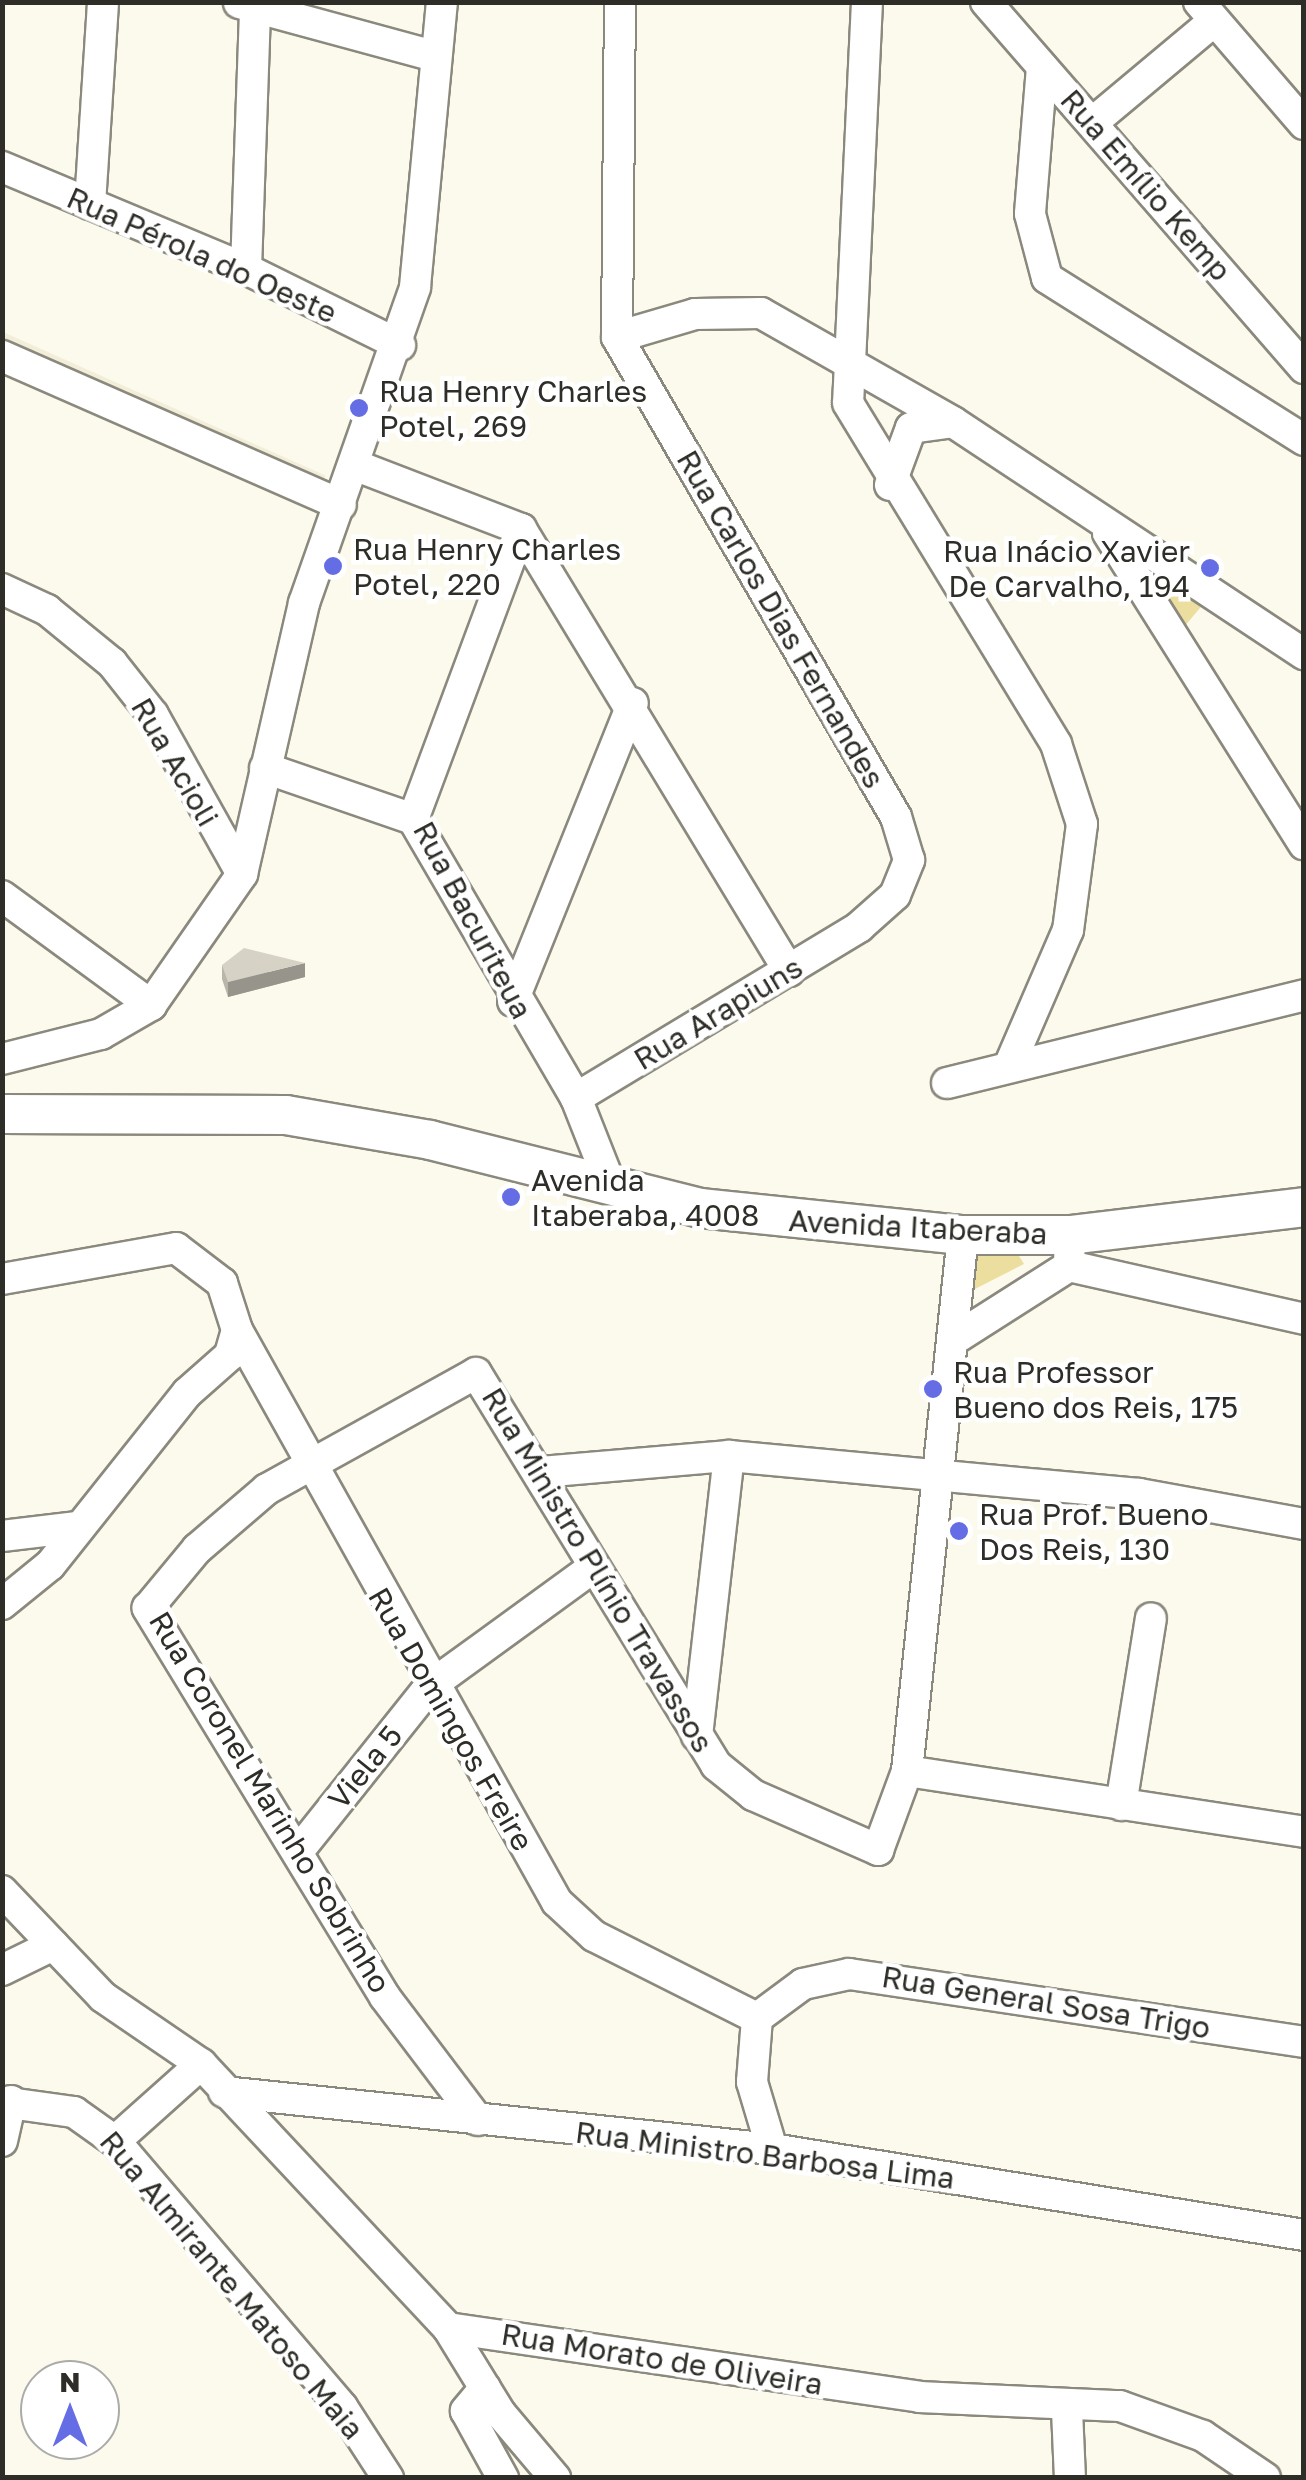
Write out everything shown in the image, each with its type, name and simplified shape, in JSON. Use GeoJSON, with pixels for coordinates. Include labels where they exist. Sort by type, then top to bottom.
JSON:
{"type":"FeatureCollection","features":[{"type":"Feature","properties":{"kind":"main road","name":"Avenida Itaberaba"},"geometry":{"type":"LineString","coordinates":[[2,1114],[286,1115],[430,1140],[612,1189],[767,1218],[962,1235],[1069,1251],[1304,1208]]}},
{"type":"Feature","properties":{"kind":"street"},"geometry":{"type":"LineString","coordinates":[[90,204],[104,2]]}},
{"type":"Feature","properties":{"kind":"street"},"geometry":{"type":"LineString","coordinates":[[620,2],[617,337],[728,309],[773,319],[847,367],[954,422],[1104,526],[1304,654]]}},
{"type":"Feature","properties":{"kind":"street"},"geometry":{"type":"LineString","coordinates":[[867,2],[848,403],[890,485],[1075,781],[1081,880],[1010,1064]]}},
{"type":"Feature","properties":{"kind":"street","name":"Rua Emílio Kemp"},"geometry":{"type":"LineString","coordinates":[[986,2],[1304,368]]}},
{"type":"Feature","properties":{"kind":"street"},"geometry":{"type":"LineString","coordinates":[[246,269],[246,5],[434,56]]}},
{"type":"Feature","properties":{"kind":"street"},"geometry":{"type":"LineString","coordinates":[[2,1058],[101,1034],[150,1005],[242,874],[304,604],[400,345],[422,250],[434,56],[447,5]]}},
{"type":"Feature","properties":{"kind":"street"},"geometry":{"type":"LineString","coordinates":[[1092,122],[1207,12],[1304,124]]}},
{"type":"Feature","properties":{"kind":"street"},"geometry":{"type":"LineString","coordinates":[[1042,67],[1030,214],[1047,278],[1304,440]]}},
{"type":"Feature","properties":{"kind":"street","name":"Rua Pérola do Oeste"},"geometry":{"type":"LineString","coordinates":[[2,167],[246,269],[400,345]]}},
{"type":"Feature","properties":{"kind":"street","name":"Rua Carlos Dias Fernandes"},"geometry":{"type":"LineString","coordinates":[[617,337],[907,843],[906,878],[859,927]]}},
{"type":"Feature","properties":{"kind":"street"},"geometry":{"type":"LineString","coordinates":[[2,356],[341,505]]}},
{"type":"Feature","properties":{"kind":"street"},"geometry":{"type":"LineString","coordinates":[[890,485],[911,428],[954,422]]}},
{"type":"Feature","properties":{"kind":"street"},"geometry":{"type":"LineString","coordinates":[[357,466],[521,529],[633,702],[789,972]]}},
{"type":"Feature","properties":{"kind":"street"},"geometry":{"type":"LineString","coordinates":[[1104,526],[1304,844]]}},
{"type":"Feature","properties":{"kind":"street","name":"Rua Bacuriteua"},"geometry":{"type":"LineString","coordinates":[[521,529],[413,819],[513,1001],[576,1098],[612,1189]]}},
{"type":"Feature","properties":{"kind":"street","name":"Rua Acioli"},"geometry":{"type":"LineString","coordinates":[[2,589],[47,610],[112,663],[153,715],[242,874]]}},
{"type":"Feature","properties":{"kind":"street"},"geometry":{"type":"LineString","coordinates":[[513,1001],[633,702]]}},
{"type":"Feature","properties":{"kind":"street"},"geometry":{"type":"LineString","coordinates":[[265,768],[413,819]]}},
{"type":"Feature","properties":{"kind":"street"},"geometry":{"type":"LineString","coordinates":[[2,896],[150,1005]]}},
{"type":"Feature","properties":{"kind":"street","name":"Rua Arapiuns"},"geometry":{"type":"LineString","coordinates":[[576,1098],[859,927]]}},
{"type":"Feature","properties":{"kind":"street"},"geometry":{"type":"LineString","coordinates":[[947,1083],[1010,1064],[1304,995]]}},
{"type":"Feature","properties":{"kind":"street"},"geometry":{"type":"LineString","coordinates":[[962,1235],[940,1482],[907,1771],[1304,1832]]}},
{"type":"Feature","properties":{"kind":"street","name":"Rua Domingos Freire"},"geometry":{"type":"LineString","coordinates":[[2,1278],[176,1248],[222,1282],[236,1330],[306,1466],[557,1902],[594,1936],[757,2018]]}},
{"type":"Feature","properties":{"kind":"street"},"geometry":{"type":"LineString","coordinates":[[954,1340],[1069,1251],[1304,1319]]}},
{"type":"Feature","properties":{"kind":"street"},"geometry":{"type":"LineString","coordinates":[[2,1604],[50,1565],[77,1527],[230,1355],[236,1330]]}},
{"type":"Feature","properties":{"kind":"street","name":"Rua Ministro Plínio Travassos"},"geometry":{"type":"LineString","coordinates":[[306,1466],[476,1372],[541,1472],[594,1567],[698,1736],[753,1795],[878,1850],[907,1771]]}},
{"type":"Feature","properties":{"kind":"street"},"geometry":{"type":"LineString","coordinates":[[698,1736],[730,1456]]}},
{"type":"Feature","properties":{"kind":"street"},"geometry":{"type":"LineString","coordinates":[[541,1472],[730,1456],[940,1482],[1139,1494],[1304,1524]]}},
{"type":"Feature","properties":{"kind":"street","name":"Rua Coronel Marinho Sobrinho"},"geometry":{"type":"LineString","coordinates":[[306,1466],[235,1512],[148,1608],[300,1849],[385,1998],[478,2120]]}},
{"type":"Feature","properties":{"kind":"street"},"geometry":{"type":"LineString","coordinates":[[2,1536],[77,1527]]}},
{"type":"Feature","properties":{"kind":"street","name":"Viela 5"},"geometry":{"type":"LineString","coordinates":[[300,1849],[430,1686],[594,1567]]}},
{"type":"Feature","properties":{"kind":"street"},"geometry":{"type":"LineString","coordinates":[[1121,1805],[1152,1618]]}},
{"type":"Feature","properties":{"kind":"street"},"geometry":{"type":"LineString","coordinates":[[2,1891],[53,1945],[162,2039],[200,2064],[448,2328],[485,2388],[555,2478]]}},
{"type":"Feature","properties":{"kind":"street"},"geometry":{"type":"LineString","coordinates":[[2,1970],[53,1945]]}},
{"type":"Feature","properties":{"kind":"street","name":"Rua General Sosa Trigo"},"geometry":{"type":"LineString","coordinates":[[757,2018],[802,1984],[849,1974],[1304,2042]]}},
{"type":"Feature","properties":{"kind":"street"},"geometry":{"type":"LineString","coordinates":[[757,2018],[752,2082],[772,2149]]}},
{"type":"Feature","properties":{"kind":"street"},"geometry":{"type":"LineString","coordinates":[[115,2141],[200,2064]]}},
{"type":"Feature","properties":{"kind":"street","name":"Rua Ministro Barbosa Lima"},"geometry":{"type":"LineString","coordinates":[[224,2092],[772,2149],[1304,2236]]}},
{"type":"Feature","properties":{"kind":"street"},"geometry":{"type":"LineString","coordinates":[[2,2141],[7,2102]]}},
{"type":"Feature","properties":{"kind":"street","name":"Rua Almirante Matoso Maia"},"geometry":{"type":"LineString","coordinates":[[7,2102],[74,2112],[115,2141],[342,2407],[388,2478]]}},
{"type":"Feature","properties":{"kind":"street","name":"Rua Morato de Oliveira"},"geometry":{"type":"LineString","coordinates":[[448,2328],[1067,2410],[1158,2414],[1265,2478]]}},
{"type":"Feature","properties":{"kind":"street"},"geometry":{"type":"LineString","coordinates":[[485,2388],[466,2411],[504,2478]]}},
{"type":"Feature","properties":{"kind":"street"},"geometry":{"type":"LineString","coordinates":[[1067,2410],[1070,2478]]}},
{"type":"Feature","properties":{"kind":"shaded area"},"geometry":{"type":"Polygon","coordinates":[[[3,332],[325,476],[310,510],[2,373],[3,332]]]}},
{"type":"Feature","properties":{"kind":"shaded area"},"geometry":{"type":"Polygon","coordinates":[[[1138,531],[1220,584],[1184,627],[1138,531]]]}},
{"type":"Feature","properties":{"kind":"shaded area"},"geometry":{"type":"Polygon","coordinates":[[[976,1242],[1011,1243],[1024,1264],[973,1290],[976,1242]]]}},
{"type":"Feature","properties":{"kind":"building"},"geometry":{"type":"Polygon","coordinates":[[[244,948],[305,963],[228,982],[222,965],[244,948]]]}},
{"type":"Feature","properties":{"kind":"place","name":"Rua Henry Charles Potel, 269"},"geometry":{"type":"Point","coordinates":[359,408]}},
{"type":"Feature","properties":{"kind":"place","name":"Rua Henry Charles Potel, 220"},"geometry":{"type":"Point","coordinates":[333,566]}},
{"type":"Feature","properties":{"kind":"place","name":"Rua Inácio Xavier De Carvalho, 194"},"geometry":{"type":"Point","coordinates":[1210,568]}},
{"type":"Feature","properties":{"kind":"place","name":"Avenida Itaberaba, 4008"},"geometry":{"type":"Point","coordinates":[511,1197]}},
{"type":"Feature","properties":{"kind":"place","name":"Rua Professor Bueno dos Reis, 175"},"geometry":{"type":"Point","coordinates":[933,1389]}},
{"type":"Feature","properties":{"kind":"place","name":"Rua Prof. Bueno Dos Reis, 130"},"geometry":{"type":"Point","coordinates":[959,1531]}}]}
